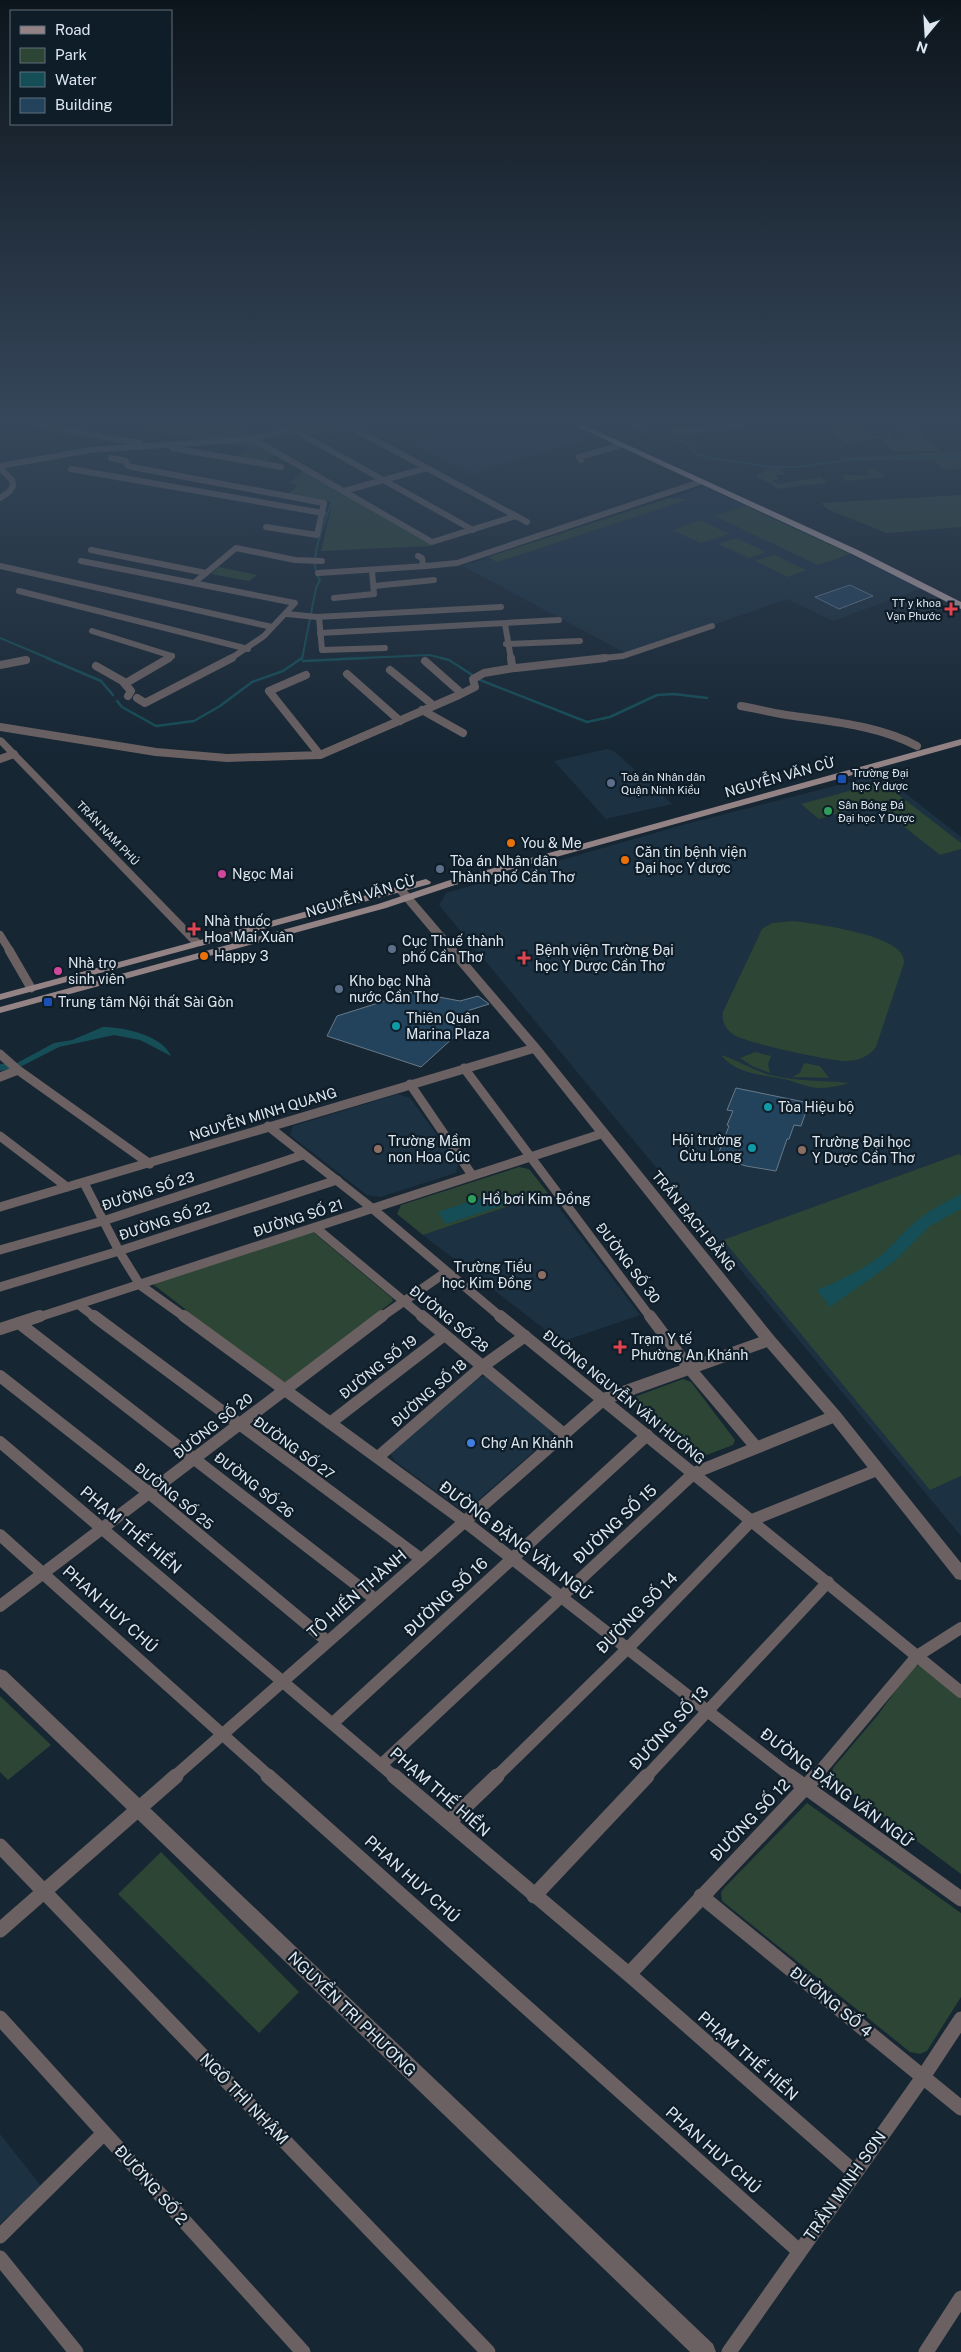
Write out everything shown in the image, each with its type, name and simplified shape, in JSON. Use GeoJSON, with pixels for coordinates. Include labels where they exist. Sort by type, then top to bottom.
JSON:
{"type":"FeatureCollection","features":[{"type":"Feature","properties":{"kind":"highway"},"geometry":{"type":"LineString","coordinates":[[820,536],[858,553],[961,606]]}},
{"type":"Feature","properties":{"kind":"highway"},"geometry":{"type":"LineString","coordinates":[[837,536],[961,597]]}},
{"type":"Feature","properties":{"kind":"highway"},"geometry":{"type":"LineString","coordinates":[[858,553],[867,549]]}},
{"type":"Feature","properties":{"kind":"main road","name":"NGUYỄN VĂN CỪ"},"geometry":{"type":"LineString","coordinates":[[0,1010],[382,906],[403,893],[961,734]]}},
{"type":"Feature","properties":{"kind":"main road","name":"NGUYỄN VĂN CỪ"},"geometry":{"type":"LineString","coordinates":[[0,997],[198,944],[460,880],[961,742]]}},
{"type":"Feature","properties":{"kind":"street"},"geometry":{"type":"LineString","coordinates":[[421,536],[432,542],[453,536]]}},
{"type":"Feature","properties":{"kind":"street"},"geometry":{"type":"LineString","coordinates":[[318,573],[372,571],[457,563],[539,536]]}},
{"type":"Feature","properties":{"kind":"street"},"geometry":{"type":"LineString","coordinates":[[194,583],[236,548],[311,561],[322,561]]}},
{"type":"Feature","properties":{"kind":"street"},"geometry":{"type":"LineString","coordinates":[[92,550],[206,573]]}},
{"type":"Feature","properties":{"kind":"street"},"geometry":{"type":"LineString","coordinates":[[418,556],[422,558],[423,565],[426,566]]}},
{"type":"Feature","properties":{"kind":"street"},"geometry":{"type":"LineString","coordinates":[[80,561],[295,603],[287,614],[262,639],[248,649],[215,668],[145,703],[132,697],[131,691],[124,683],[96,666]]}},
{"type":"Feature","properties":{"kind":"street"},"geometry":{"type":"LineString","coordinates":[[0,566],[272,627]]}},
{"type":"Feature","properties":{"kind":"street"},"geometry":{"type":"LineString","coordinates":[[334,598],[372,595],[375,592],[372,571]]}},
{"type":"Feature","properties":{"kind":"street"},"geometry":{"type":"LineString","coordinates":[[374,586],[434,580]]}},
{"type":"Feature","properties":{"kind":"street"},"geometry":{"type":"LineString","coordinates":[[19,591],[248,649]]}},
{"type":"Feature","properties":{"kind":"street"},"geometry":{"type":"LineString","coordinates":[[287,614],[318,617],[501,608]]}},
{"type":"Feature","properties":{"kind":"street"},"geometry":{"type":"LineString","coordinates":[[318,617],[320,648],[324,651],[386,648]]}},
{"type":"Feature","properties":{"kind":"street"},"geometry":{"type":"LineString","coordinates":[[320,634],[559,620]]}},
{"type":"Feature","properties":{"kind":"street"},"geometry":{"type":"LineString","coordinates":[[505,624],[506,644],[514,668]]}},
{"type":"Feature","properties":{"kind":"street"},"geometry":{"type":"LineString","coordinates":[[0,727],[156,752],[218,758],[320,755],[346,746],[433,705],[459,695],[474,687],[473,678],[481,674],[514,668],[623,656],[712,626]]}},
{"type":"Feature","properties":{"kind":"street"},"geometry":{"type":"LineString","coordinates":[[92,632],[172,656],[124,683]]}},
{"type":"Feature","properties":{"kind":"street"},"geometry":{"type":"LineString","coordinates":[[506,644],[580,641]]}},
{"type":"Feature","properties":{"kind":"street"},"geometry":{"type":"LineString","coordinates":[[0,666],[26,660]]}},
{"type":"Feature","properties":{"kind":"street"},"geometry":{"type":"LineString","coordinates":[[425,661],[459,691],[459,695]]}},
{"type":"Feature","properties":{"kind":"street"},"geometry":{"type":"LineString","coordinates":[[390,670],[433,705]]}},
{"type":"Feature","properties":{"kind":"street"},"geometry":{"type":"LineString","coordinates":[[347,674],[400,721]]}},
{"type":"Feature","properties":{"kind":"street"},"geometry":{"type":"LineString","coordinates":[[306,675],[268,691],[320,755]]}},
{"type":"Feature","properties":{"kind":"street"},"geometry":{"type":"LineString","coordinates":[[741,706],[794,716],[828,719],[904,739],[917,746]]}},
{"type":"Feature","properties":{"kind":"street"},"geometry":{"type":"LineString","coordinates":[[422,710],[463,733]]}},
{"type":"Feature","properties":{"kind":"street","name":"TRẦN NAM PHÚ"},"geometry":{"type":"LineString","coordinates":[[0,740],[198,944]]}},
{"type":"Feature","properties":{"kind":"street"},"geometry":{"type":"LineString","coordinates":[[0,760],[14,754]]}},
{"type":"Feature","properties":{"kind":"street","name":"TRẦN BẠCH ĐẰNG"},"geometry":{"type":"LineString","coordinates":[[403,893],[535,1048],[769,1340],[835,1416],[961,1574]]}},
{"type":"Feature","properties":{"kind":"street"},"geometry":{"type":"LineString","coordinates":[[0,935],[31,988]]}},
{"type":"Feature","properties":{"kind":"street","name":"NGUYỄN MINH QUANG"},"geometry":{"type":"LineString","coordinates":[[0,1207],[67,1187],[84,1184],[268,1126],[535,1048]]}},
{"type":"Feature","properties":{"kind":"street"},"geometry":{"type":"LineString","coordinates":[[3,1057],[150,1164]]}},
{"type":"Feature","properties":{"kind":"street","name":"ĐƯỜNG SỐ 30"},"geometry":{"type":"LineString","coordinates":[[464,1068],[529,1157],[690,1368],[756,1447]]}},
{"type":"Feature","properties":{"kind":"street"},"geometry":{"type":"LineString","coordinates":[[0,1077],[17,1069]]}},
{"type":"Feature","properties":{"kind":"street"},"geometry":{"type":"LineString","coordinates":[[410,1084],[472,1175]]}},
{"type":"Feature","properties":{"kind":"street","name":"ĐƯỜNG NGUYỄN VĂN HƯỞNG"},"geometry":{"type":"LineString","coordinates":[[268,1126],[303,1155],[374,1208],[446,1272],[961,1692]]}},
{"type":"Feature","properties":{"kind":"street","name":"ĐƯỜNG SỐ 21"},"geometry":{"type":"LineString","coordinates":[[0,1328],[140,1285],[604,1133]]}},
{"type":"Feature","properties":{"kind":"street"},"geometry":{"type":"LineString","coordinates":[[0,1136],[67,1187]]}},
{"type":"Feature","properties":{"kind":"street","name":"ĐƯỜNG SỐ 23"},"geometry":{"type":"LineString","coordinates":[[0,1250],[102,1221],[303,1155]]}},
{"type":"Feature","properties":{"kind":"street","name":"ĐƯỜNG SỐ 22"},"geometry":{"type":"LineString","coordinates":[[0,1287],[119,1251],[337,1180]]}},
{"type":"Feature","properties":{"kind":"street","name":"ĐƯỜNG ĐẶNG VĂN NGỮ"},"geometry":{"type":"LineString","coordinates":[[84,1184],[102,1221],[140,1285],[286,1389],[464,1521],[806,1788],[961,1899]]}},
{"type":"Feature","properties":{"kind":"street","name":"ĐƯỜNG SỐ 28"},"geometry":{"type":"LineString","coordinates":[[316,1228],[402,1302],[483,1366],[564,1434]]}},
{"type":"Feature","properties":{"kind":"street","name":"ĐƯỜNG SỐ 20"},"geometry":{"type":"LineString","coordinates":[[0,1606],[402,1302],[446,1272]]}},
{"type":"Feature","properties":{"kind":"street","name":"ĐƯỜNG SỐ 27"},"geometry":{"type":"LineString","coordinates":[[79,1304],[421,1559]]}},
{"type":"Feature","properties":{"kind":"street","name":"ĐƯỜNG SỐ 26"},"geometry":{"type":"LineString","coordinates":[[18,1323],[376,1599]]}},
{"type":"Feature","properties":{"kind":"street","name":"ĐƯỜNG SỐ 19"},"geometry":{"type":"LineString","coordinates":[[330,1423],[443,1336]]}},
{"type":"Feature","properties":{"kind":"street","name":"ĐƯỜNG SỐ 18"},"geometry":{"type":"LineString","coordinates":[[378,1457],[483,1366],[525,1336]]}},
{"type":"Feature","properties":{"kind":"street","name":"TÔ HIẾN THÀNH"},"geometry":{"type":"LineString","coordinates":[[0,1930],[604,1399],[769,1340]]}},
{"type":"Feature","properties":{"kind":"street","name":"ĐƯỜNG SỐ 25"},"geometry":{"type":"LineString","coordinates":[[0,1376],[149,1493],[327,1641]]}},
{"type":"Feature","properties":{"kind":"street","name":"ĐƯỜNG SỐ 15"},"geometry":{"type":"LineString","coordinates":[[381,1765],[694,1473],[835,1416]]}},
{"type":"Feature","properties":{"kind":"street","name":"ĐƯỜNG SỐ 16"},"geometry":{"type":"LineString","coordinates":[[333,1723],[647,1435]]}},
{"type":"Feature","properties":{"kind":"street","name":"PHẠM THẾ HIỂN"},"geometry":{"type":"LineString","coordinates":[[0,1442],[632,1977],[854,2172]]}},
{"type":"Feature","properties":{"kind":"street","name":"ĐƯỜNG SỐ 14"},"geometry":{"type":"LineString","coordinates":[[449,1822],[628,1648],[752,1520],[877,1470]]}},
{"type":"Feature","properties":{"kind":"street","name":"PHAN HUY CHÚ"},"geometry":{"type":"LineString","coordinates":[[0,1535],[799,2251]]}},
{"type":"Feature","properties":{"kind":"street","name":"ĐƯỜNG SỐ 13"},"geometry":{"type":"LineString","coordinates":[[534,1896],[828,1582]]}},
{"type":"Feature","properties":{"kind":"street","name":"ĐƯỜNG SỐ 12"},"geometry":{"type":"LineString","coordinates":[[632,1977],[631,1972],[701,1896],[806,1788],[917,1656],[961,1628]]}},
{"type":"Feature","properties":{"kind":"street","name":"NGUYỂN TRI PHƯƠNG"},"geometry":{"type":"LineString","coordinates":[[0,1676],[704,2352]]}},
{"type":"Feature","properties":{"kind":"street","name":"NGÔ THÌ NHẬM"},"geometry":{"type":"LineString","coordinates":[[0,1846],[488,2352]]}},
{"type":"Feature","properties":{"kind":"street","name":"ĐƯỜNG SỐ 4"},"geometry":{"type":"LineString","coordinates":[[701,1896],[961,2108]]}},
{"type":"Feature","properties":{"kind":"street","name":"ĐƯỜNG SỐ 2"},"geometry":{"type":"LineString","coordinates":[[0,2018],[303,2352]]}},
{"type":"Feature","properties":{"kind":"street","name":"TRẦN MINH SƠN"},"geometry":{"type":"LineString","coordinates":[[728,2352],[923,2077],[961,2019]]}},
{"type":"Feature","properties":{"kind":"street"},"geometry":{"type":"LineString","coordinates":[[0,2236],[104,2133]]}},
{"type":"Feature","properties":{"kind":"street"},"geometry":{"type":"LineString","coordinates":[[0,2258],[76,2352]]}},
{"type":"Feature","properties":{"kind":"street"},"geometry":{"type":"LineString","coordinates":[[926,2352],[961,2298]]}},
{"type":"Feature","properties":{"kind":"shaded area"},"geometry":{"type":"Polygon","coordinates":[[[556,536],[810,536],[922,588],[833,621],[787,599],[629,655],[463,566],[556,536]]]}},
{"type":"Feature","properties":{"kind":"shaded area","name":"Toà án Nhân dân Quận Ninh Kiều"},"geometry":{"type":"Polygon","coordinates":[[[607,749],[614,751],[672,804],[606,819],[554,761],[607,749]]]}},
{"type":"Feature","properties":{"kind":"shaded area","name":"Trường Đại học Y Dược Cần Thơ"},"geometry":{"type":"Polygon","coordinates":[[[881,774],[961,837],[961,1536],[439,905],[446,893],[686,824],[881,774]]]}},
{"type":"Feature","properties":{"kind":"shaded area","name":"Trường Mầm non Hoa Cúc"},"geometry":{"type":"Polygon","coordinates":[[[398,1094],[410,1098],[458,1164],[456,1173],[380,1197],[367,1195],[290,1135],[293,1126],[398,1094]]]}},
{"type":"Feature","properties":{"kind":"shaded area","name":"Trường Tiểu học Kim Đồng"},"geometry":{"type":"Polygon","coordinates":[[[548,1193],[640,1315],[561,1342],[423,1235],[548,1193]]]}},
{"type":"Feature","properties":{"kind":"shaded area","name":"Chợ An Khánh"},"geometry":{"type":"Polygon","coordinates":[[[488,1376],[549,1428],[550,1434],[549,1438],[469,1508],[460,1509],[395,1461],[391,1454],[393,1449],[479,1377],[488,1376]]]}},
{"type":"Feature","properties":{"kind":"shaded area"},"geometry":{"type":"Polygon","coordinates":[[[0,2134],[41,2186],[46,2183],[0,2224],[0,2134]]]}},
{"type":"Feature","properties":{"kind":"green space"},"geometry":{"type":"Polygon","coordinates":[[[325,536],[418,536],[431,543],[432,546],[321,551],[325,536]]]}},
{"type":"Feature","properties":{"kind":"green space"},"geometry":{"type":"Polygon","coordinates":[[[553,536],[577,536],[497,562],[488,557],[553,536]]]}},
{"type":"Feature","properties":{"kind":"green space"},"geometry":{"type":"Polygon","coordinates":[[[685,536],[724,536],[701,543],[685,536]]]}},
{"type":"Feature","properties":{"kind":"green space"},"geometry":{"type":"Polygon","coordinates":[[[756,536],[810,536],[850,554],[818,565],[756,536]]]}},
{"type":"Feature","properties":{"kind":"green space"},"geometry":{"type":"Polygon","coordinates":[[[736,538],[766,552],[749,558],[718,544],[736,538]]]}},
{"type":"Feature","properties":{"kind":"green space"},"geometry":{"type":"Polygon","coordinates":[[[774,555],[806,570],[788,577],[755,561],[774,555]]]}},
{"type":"Feature","properties":{"kind":"green space"},"geometry":{"type":"Polygon","coordinates":[[[219,567],[257,575],[249,581],[211,574],[219,567]]]}},
{"type":"Feature","properties":{"kind":"green space","name":"Sân Bóng Đá Đại học Y Dược"},"geometry":{"type":"Polygon","coordinates":[[[882,782],[961,843],[961,849],[940,855],[874,803],[819,819],[801,804],[882,782]]]}},
{"type":"Feature","properties":{"kind":"green space"},"geometry":{"type":"Polygon","coordinates":[[[794,921],[839,928],[876,938],[891,945],[901,953],[904,963],[876,1047],[866,1056],[846,1061],[823,1058],[742,1038],[734,1035],[726,1028],[723,1012],[762,929],[772,923],[794,921]]]}},
{"type":"Feature","properties":{"kind":"green space"},"geometry":{"type":"Polygon","coordinates":[[[755,1052],[771,1056],[768,1064],[770,1073],[752,1066],[740,1058],[755,1052]]]}},
{"type":"Feature","properties":{"kind":"green space"},"geometry":{"type":"Polygon","coordinates":[[[721,1055],[758,1071],[781,1077],[849,1083],[826,1088],[809,1087],[784,1079],[750,1073],[727,1062],[721,1055]]]}},
{"type":"Feature","properties":{"kind":"green space"},"geometry":{"type":"Polygon","coordinates":[[[804,1063],[820,1066],[829,1078],[792,1077],[800,1073],[804,1063]]]}},
{"type":"Feature","properties":{"kind":"green space"},"geometry":{"type":"Polygon","coordinates":[[[959,1154],[961,1156],[961,1476],[930,1490],[723,1240],[959,1154]]]}},
{"type":"Feature","properties":{"kind":"green space"},"geometry":{"type":"Polygon","coordinates":[[[519,1167],[529,1169],[548,1193],[423,1235],[397,1214],[401,1205],[519,1167]]]}},
{"type":"Feature","properties":{"kind":"green space"},"geometry":{"type":"Polygon","coordinates":[[[313,1232],[392,1298],[393,1301],[290,1382],[283,1383],[269,1374],[154,1285],[156,1281],[313,1232]]]}},
{"type":"Feature","properties":{"kind":"green space"},"geometry":{"type":"Polygon","coordinates":[[[683,1379],[691,1382],[735,1440],[733,1445],[704,1456],[697,1453],[632,1403],[637,1396],[683,1379]]]}},
{"type":"Feature","properties":{"kind":"green space"},"geometry":{"type":"Polygon","coordinates":[[[923,1665],[961,1697],[961,1874],[831,1777],[833,1768],[877,1716],[914,1666],[923,1665]]]}},
{"type":"Feature","properties":{"kind":"green space"},"geometry":{"type":"Polygon","coordinates":[[[0,1696],[51,1745],[8,1780],[0,1772],[0,1696]]]}},
{"type":"Feature","properties":{"kind":"green space"},"geometry":{"type":"Polygon","coordinates":[[[807,1803],[961,1913],[961,1997],[927,2051],[920,2054],[910,2052],[722,1901],[721,1892],[725,1887],[807,1803]]]}},
{"type":"Feature","properties":{"kind":"green space"},"geometry":{"type":"Polygon","coordinates":[[[161,1852],[299,1992],[259,2033],[118,1894],[161,1852]]]}},
{"type":"Feature","properties":{"kind":"water"},"geometry":{"type":"Polygon","coordinates":[[[103,1027],[131,1031],[151,1038],[166,1049],[171,1056],[140,1040],[114,1035],[59,1047],[20,1067],[0,1071],[0,1064],[17,1063],[54,1043],[72,1040],[103,1027]]]}},
{"type":"Feature","properties":{"kind":"water"},"geometry":{"type":"Polygon","coordinates":[[[499,1192],[500,1199],[507,1204],[446,1224],[438,1212],[499,1192]]]}},
{"type":"Feature","properties":{"kind":"water"},"geometry":{"type":"Polygon","coordinates":[[[961,1194],[961,1209],[930,1226],[895,1261],[830,1307],[817,1290],[869,1264],[885,1252],[908,1228],[923,1216],[961,1194]]]}},
{"type":"Feature","properties":{"kind":"building"},"geometry":{"type":"Polygon","coordinates":[[[850,585],[873,596],[839,609],[815,597],[850,585]]]}},
{"type":"Feature","properties":{"kind":"building","name":"Thiên Quân Marina Plaza"},"geometry":{"type":"Polygon","coordinates":[[[413,992],[460,1001],[478,996],[489,1004],[467,1011],[454,1037],[421,1067],[327,1036],[337,1016],[413,992]]]}},
{"type":"Feature","properties":{"kind":"building"},"geometry":{"type":"Polygon","coordinates":[[[736,1088],[809,1103],[801,1126],[794,1125],[789,1139],[787,1139],[776,1171],[746,1166],[717,1157],[729,1126],[727,1125],[733,1111],[727,1110],[736,1088]]]}},
{"type":"Feature","properties":{"kind":"waterway"},"geometry":{"type":"LineString","coordinates":[[302,659],[316,588],[320,580],[316,572],[315,562],[320,536]]}},
{"type":"Feature","properties":{"kind":"waterway"},"geometry":{"type":"LineString","coordinates":[[0,638],[50,659]]}},
{"type":"Feature","properties":{"kind":"waterway"},"geometry":{"type":"LineString","coordinates":[[340,659],[429,655],[446,659]]}},
{"type":"Feature","properties":{"kind":"waterway"},"geometry":{"type":"LineString","coordinates":[[47,658],[101,681],[113,695]]}},
{"type":"Feature","properties":{"kind":"waterway"},"geometry":{"type":"LineString","coordinates":[[117,701],[122,707],[156,726],[194,721],[220,706],[252,682],[283,671],[302,658]]}},
{"type":"Feature","properties":{"kind":"waterway"},"geometry":{"type":"LineString","coordinates":[[303,661],[366,658]]}},
{"type":"Feature","properties":{"kind":"waterway"},"geometry":{"type":"LineString","coordinates":[[441,658],[449,660],[480,680],[587,722],[610,717],[657,695],[674,694],[707,698]]}},
{"type":"Feature","properties":{"kind":"place","name":"TT y khoa Vạn Phước"},"geometry":{"type":"Point","coordinates":[951,609]}},
{"type":"Feature","properties":{"kind":"place","name":"Trường Đại học Y dược"},"geometry":{"type":"Point","coordinates":[842,779]}},
{"type":"Feature","properties":{"kind":"place","name":"Toà án Nhân dân Quận Ninh Kiều"},"geometry":{"type":"Point","coordinates":[611,783]}},
{"type":"Feature","properties":{"kind":"place","name":"Sân Bóng Đá Đại học Y Dược"},"geometry":{"type":"Point","coordinates":[828,811]}},
{"type":"Feature","properties":{"kind":"place","name":"You & Me"},"geometry":{"type":"Point","coordinates":[511,843]}},
{"type":"Feature","properties":{"kind":"place","name":"Căn tin bệnh viện Đại học Y dược"},"geometry":{"type":"Point","coordinates":[625,860]}},
{"type":"Feature","properties":{"kind":"place","name":"Tòa án Nhân dân Thành phố Cần Thơ"},"geometry":{"type":"Point","coordinates":[440,869]}},
{"type":"Feature","properties":{"kind":"place","name":"Ngọc Mai"},"geometry":{"type":"Point","coordinates":[222,874]}},
{"type":"Feature","properties":{"kind":"place","name":"Nhà thuốc Hoa Mai Xuân"},"geometry":{"type":"Point","coordinates":[194,929]}},
{"type":"Feature","properties":{"kind":"place","name":"Cục Thuế thành phố Cần Thơ"},"geometry":{"type":"Point","coordinates":[392,949]}},
{"type":"Feature","properties":{"kind":"place","name":"Happy 3"},"geometry":{"type":"Point","coordinates":[204,956]}},
{"type":"Feature","properties":{"kind":"place","name":"Bệnh viện Trường Đại học Y Dược Cần Thơ"},"geometry":{"type":"Point","coordinates":[524,958]}},
{"type":"Feature","properties":{"kind":"place","name":"Nhà trọ sinh viên"},"geometry":{"type":"Point","coordinates":[58,971]}},
{"type":"Feature","properties":{"kind":"place","name":"Kho bạc Nhà nước Cần Thơ"},"geometry":{"type":"Point","coordinates":[339,989]}},
{"type":"Feature","properties":{"kind":"place","name":"Trung tâm Nội thất Sài Gòn"},"geometry":{"type":"Point","coordinates":[48,1002]}},
{"type":"Feature","properties":{"kind":"place","name":"Thiên Quân Marina Plaza"},"geometry":{"type":"Point","coordinates":[396,1026]}},
{"type":"Feature","properties":{"kind":"place","name":"Tòa Hiệu bộ"},"geometry":{"type":"Point","coordinates":[768,1107]}},
{"type":"Feature","properties":{"kind":"place","name":"Hội trường Cửu Long"},"geometry":{"type":"Point","coordinates":[752,1148]}},
{"type":"Feature","properties":{"kind":"place","name":"Trường Mầm non Hoa Cúc"},"geometry":{"type":"Point","coordinates":[378,1149]}},
{"type":"Feature","properties":{"kind":"place","name":"Trường Đại học Y Dược Cần Thơ"},"geometry":{"type":"Point","coordinates":[802,1150]}},
{"type":"Feature","properties":{"kind":"place","name":"Hồ bơi Kim Đồng"},"geometry":{"type":"Point","coordinates":[472,1199]}},
{"type":"Feature","properties":{"kind":"place","name":"Trường Tiểu học Kim Đồng"},"geometry":{"type":"Point","coordinates":[542,1275]}},
{"type":"Feature","properties":{"kind":"place","name":"Trạm Y tế Phường An Khánh"},"geometry":{"type":"Point","coordinates":[620,1347]}},
{"type":"Feature","properties":{"kind":"place","name":"Chợ An Khánh"},"geometry":{"type":"Point","coordinates":[471,1443]}}]}
